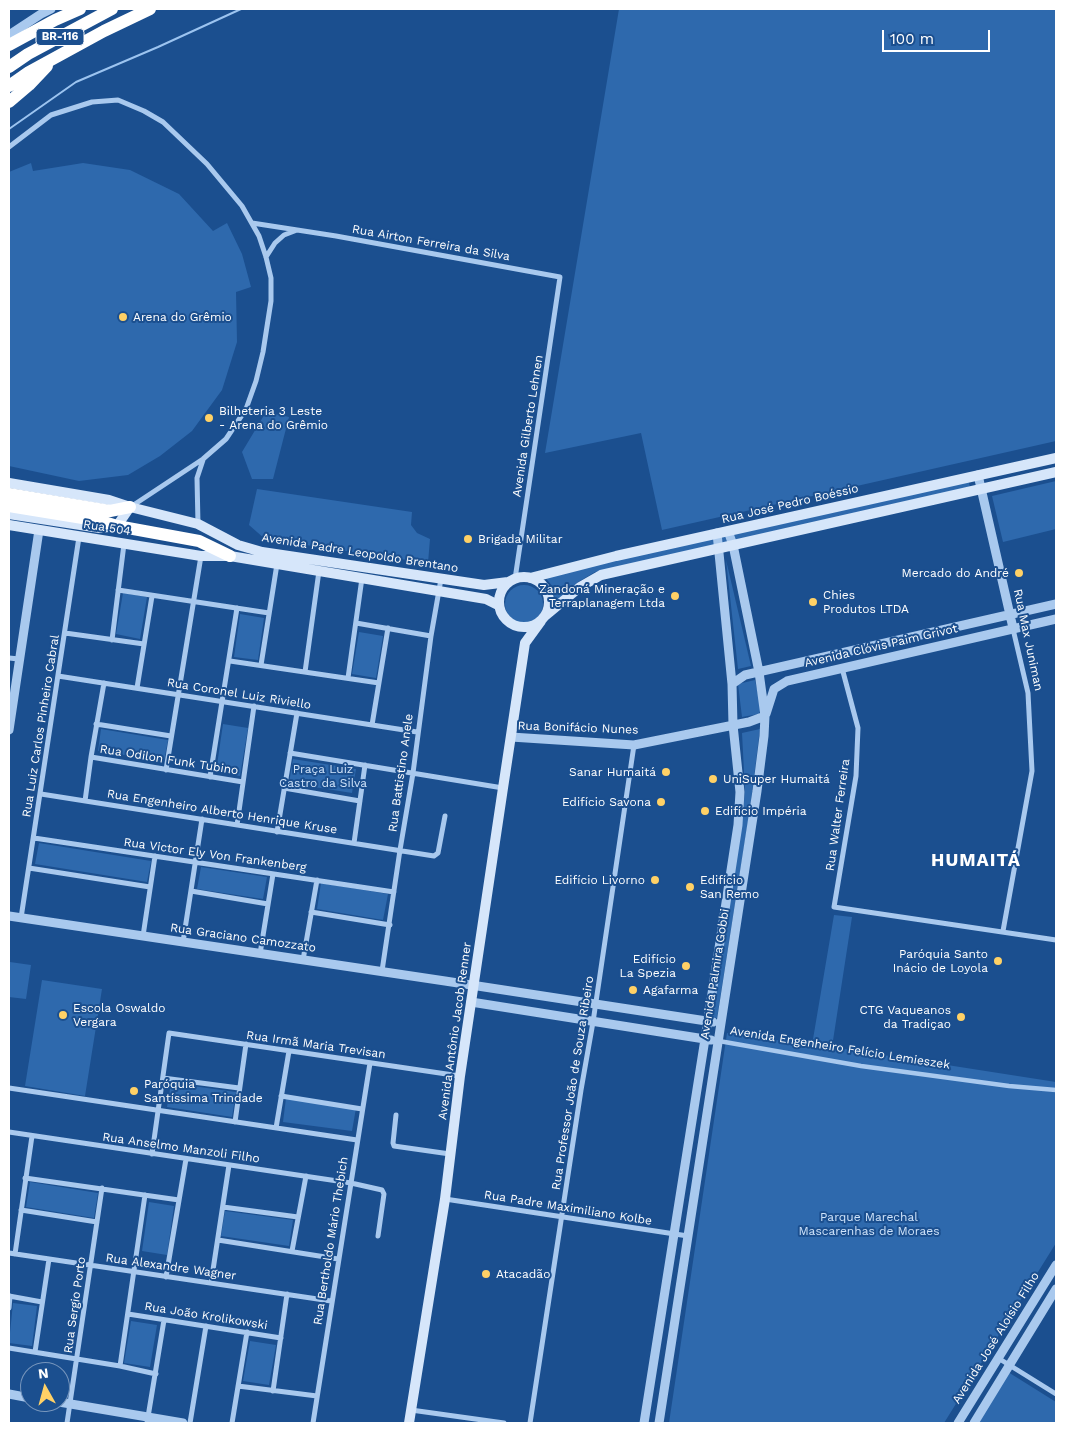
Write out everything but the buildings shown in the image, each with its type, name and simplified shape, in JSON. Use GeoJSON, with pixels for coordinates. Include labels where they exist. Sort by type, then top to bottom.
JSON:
{"type":"FeatureCollection","features":[{"type":"Feature","properties":{"kind":"highway"},"geometry":{"type":"LineString","coordinates":[[9,45],[80,9]]}},
{"type":"Feature","properties":{"kind":"highway","name":"BR-116"},"geometry":{"type":"LineString","coordinates":[[9,67],[28,54],[112,9]]}},
{"type":"Feature","properties":{"kind":"highway","name":"BR-116"},"geometry":{"type":"LineString","coordinates":[[9,86],[104,30],[150,9]]}},
{"type":"Feature","properties":{"kind":"highway"},"geometry":{"type":"LineString","coordinates":[[9,102],[29,85],[54,58]]}},
{"type":"Feature","properties":{"kind":"highway"},"geometry":{"type":"LineString","coordinates":[[9,494],[110,511],[130,507]]}},
{"type":"Feature","properties":{"kind":"highway"},"geometry":{"type":"LineString","coordinates":[[9,506],[101,521],[117,526],[198,541],[230,556]]}},
{"type":"Feature","properties":{"kind":"main road","name":"Rua José Pedro Boéssio"},"geometry":{"type":"LineString","coordinates":[[530,578],[616,556],[1056,458]]}},
{"type":"Feature","properties":{"kind":"main road"},"geometry":{"type":"LineString","coordinates":[[543,618],[548,608],[549,600],[543,586],[537,581],[521,577],[512,580],[499,594],[498,605],[503,618],[510,624],[527,628],[534,625],[543,618],[580,587],[602,575],[1056,472]]}},
{"type":"Feature","properties":{"kind":"main road","name":"Avenida Padre Leopoldo Brentano"},"geometry":{"type":"LineString","coordinates":[[9,483],[109,500],[198,524],[277,564],[416,575],[484,585],[512,580]]}},
{"type":"Feature","properties":{"kind":"main road"},"geometry":{"type":"LineString","coordinates":[[9,514],[100,528],[117,526],[130,507]]}},
{"type":"Feature","properties":{"kind":"main road"},"geometry":{"type":"LineString","coordinates":[[39,530],[58,522]]}},
{"type":"Feature","properties":{"kind":"main road","name":"Rua 504"},"geometry":{"type":"LineString","coordinates":[[9,525],[201,556]]}},
{"type":"Feature","properties":{"kind":"main road","name":"Avenida Padre Leopoldo Brentano"},"geometry":{"type":"LineString","coordinates":[[201,556],[261,556],[320,566],[362,578],[486,599],[498,605]]}},
{"type":"Feature","properties":{"kind":"main road"},"geometry":{"type":"LineString","coordinates":[[414,586],[416,575]]}},
{"type":"Feature","properties":{"kind":"main road","name":"Avenida Antônio Jacob Renner"},"geometry":{"type":"LineString","coordinates":[[409,1423],[445,1199],[460,1076],[526,643],[543,618]]}},
{"type":"Feature","properties":{"kind":"main road"},"geometry":{"type":"LineString","coordinates":[[518,627],[526,643]]}},
{"type":"Feature","properties":{"kind":"street"},"geometry":{"type":"LineString","coordinates":[[9,35],[51,9]]}},
{"type":"Feature","properties":{"kind":"street"},"geometry":{"type":"LineString","coordinates":[[9,147],[51,115],[92,102],[118,100],[144,111],[163,122],[207,164],[242,206],[259,236],[271,278],[271,301],[256,381],[246,409],[226,439],[203,459],[130,507]]}},
{"type":"Feature","properties":{"kind":"street","name":"Rua Airton Ferreira da Silva"},"geometry":{"type":"LineString","coordinates":[[252,223],[560,277]]}},
{"type":"Feature","properties":{"kind":"street"},"geometry":{"type":"LineString","coordinates":[[266,257],[275,242],[284,235],[298,230]]}},
{"type":"Feature","properties":{"kind":"street","name":"Avenida Gilberto Lehnen"},"geometry":{"type":"LineString","coordinates":[[512,580],[560,277]]}},
{"type":"Feature","properties":{"kind":"street"},"geometry":{"type":"LineString","coordinates":[[198,524],[197,478],[203,459]]}},
{"type":"Feature","properties":{"kind":"street","name":"Rua Max Juniman"},"geometry":{"type":"LineString","coordinates":[[978,475],[1028,694],[1032,771],[1003,931]]}},
{"type":"Feature","properties":{"kind":"street"},"geometry":{"type":"LineString","coordinates":[[9,730],[10,712],[39,530]]}},
{"type":"Feature","properties":{"kind":"street","name":"Avenida Palmira Gobbi"},"geometry":{"type":"LineString","coordinates":[[659,1423],[757,791],[765,716],[733,545],[728,531]]}},
{"type":"Feature","properties":{"kind":"street","name":"Avenida Palmira Gobbi"},"geometry":{"type":"LineString","coordinates":[[644,1423],[738,825],[740,792],[733,725],[732,684],[717,533]]}},
{"type":"Feature","properties":{"kind":"street","name":"Rua Luiz Carlos Pinheiro Cabral"},"geometry":{"type":"LineString","coordinates":[[21,918],[79,536]]}},
{"type":"Feature","properties":{"kind":"street"},"geometry":{"type":"LineString","coordinates":[[112,640],[124,544]]}},
{"type":"Feature","properties":{"kind":"street"},"geometry":{"type":"LineString","coordinates":[[166,770],[201,556]]}},
{"type":"Feature","properties":{"kind":"street"},"geometry":{"type":"LineString","coordinates":[[261,665],[277,564]]}},
{"type":"Feature","properties":{"kind":"street"},"geometry":{"type":"LineString","coordinates":[[305,672],[320,566]]}},
{"type":"Feature","properties":{"kind":"street"},"geometry":{"type":"LineString","coordinates":[[348,678],[362,578]]}},
{"type":"Feature","properties":{"kind":"street","name":"Rua Battistino Anele"},"geometry":{"type":"LineString","coordinates":[[382,971],[441,578]]}},
{"type":"Feature","properties":{"kind":"street"},"geometry":{"type":"LineString","coordinates":[[118,590],[269,613]]}},
{"type":"Feature","properties":{"kind":"street"},"geometry":{"type":"LineString","coordinates":[[137,688],[152,596]]}},
{"type":"Feature","properties":{"kind":"street","name":"Avenida Clóvis Paim Grivot"},"geometry":{"type":"LineString","coordinates":[[732,684],[745,675],[1056,604]]}},
{"type":"Feature","properties":{"kind":"street"},"geometry":{"type":"LineString","coordinates":[[210,778],[237,608]]}},
{"type":"Feature","properties":{"kind":"street","name":"Avenida Clóvis Paim Grivot"},"geometry":{"type":"LineString","coordinates":[[765,716],[774,689],[787,681],[1056,619]]}},
{"type":"Feature","properties":{"kind":"street"},"geometry":{"type":"LineString","coordinates":[[356,623],[431,636]]}},
{"type":"Feature","properties":{"kind":"street"},"geometry":{"type":"LineString","coordinates":[[372,725],[388,628]]}},
{"type":"Feature","properties":{"kind":"street"},"geometry":{"type":"LineString","coordinates":[[65,633],[144,644]]}},
{"type":"Feature","properties":{"kind":"street"},"geometry":{"type":"LineString","coordinates":[[9,658],[19,659]]}},
{"type":"Feature","properties":{"kind":"street"},"geometry":{"type":"LineString","coordinates":[[230,661],[379,683]]}},
{"type":"Feature","properties":{"kind":"street","name":"Rua Walter Ferreira"},"geometry":{"type":"LineString","coordinates":[[842,668],[858,728],[856,776],[834,907],[1003,931]]}},
{"type":"Feature","properties":{"kind":"street","name":"Rua Coronel Luiz Riviello"},"geometry":{"type":"LineString","coordinates":[[58,676],[417,732]]}},
{"type":"Feature","properties":{"kind":"street"},"geometry":{"type":"LineString","coordinates":[[84,801],[104,683]]}},
{"type":"Feature","properties":{"kind":"street"},"geometry":{"type":"LineString","coordinates":[[237,825],[254,706]]}},
{"type":"Feature","properties":{"kind":"street"},"geometry":{"type":"LineString","coordinates":[[277,832],[298,713]]}},
{"type":"Feature","properties":{"kind":"street"},"geometry":{"type":"LineString","coordinates":[[733,725],[765,716]]}},
{"type":"Feature","properties":{"kind":"street"},"geometry":{"type":"LineString","coordinates":[[96,724],[171,736]]}},
{"type":"Feature","properties":{"kind":"street","name":"Rua Bonifácio Nunes"},"geometry":{"type":"LineString","coordinates":[[511,737],[634,745],[733,725]]}},
{"type":"Feature","properties":{"kind":"street","name":"Rua Professor João de Souza Ribeiro"},"geometry":{"type":"LineString","coordinates":[[530,1423],[596,1004],[634,745]]}},
{"type":"Feature","properties":{"kind":"street"},"geometry":{"type":"LineString","coordinates":[[290,753],[503,788]]}},
{"type":"Feature","properties":{"kind":"street","name":"Rua Odilon Funk Tubino"},"geometry":{"type":"LineString","coordinates":[[91,757],[243,782]]}},
{"type":"Feature","properties":{"kind":"street"},"geometry":{"type":"LineString","coordinates":[[354,843],[365,765]]}},
{"type":"Feature","properties":{"kind":"street"},"geometry":{"type":"LineString","coordinates":[[284,788],[360,801]]}},
{"type":"Feature","properties":{"kind":"street","name":"Rua Engenheiro Alberto Henrique Kruse"},"geometry":{"type":"LineString","coordinates":[[41,794],[434,856],[437,855],[445,816]]}},
{"type":"Feature","properties":{"kind":"street"},"geometry":{"type":"LineString","coordinates":[[183,942],[202,819]]}},
{"type":"Feature","properties":{"kind":"street","name":"Rua Victor Ely Von Frankenberg"},"geometry":{"type":"LineString","coordinates":[[34,838],[394,892]]}},
{"type":"Feature","properties":{"kind":"street"},"geometry":{"type":"LineString","coordinates":[[143,936],[155,856]]}},
{"type":"Feature","properties":{"kind":"street"},"geometry":{"type":"LineString","coordinates":[[29,868],[150,887]]}},
{"type":"Feature","properties":{"kind":"street"},"geometry":{"type":"LineString","coordinates":[[260,954],[273,874]]}},
{"type":"Feature","properties":{"kind":"street"},"geometry":{"type":"LineString","coordinates":[[303,960],[317,880]]}},
{"type":"Feature","properties":{"kind":"street"},"geometry":{"type":"LineString","coordinates":[[191,891],[268,904]]}},
{"type":"Feature","properties":{"kind":"street"},"geometry":{"type":"LineString","coordinates":[[311,912],[390,925]]}},
{"type":"Feature","properties":{"kind":"street","name":"Rua Graciano Camozzato"},"geometry":{"type":"LineString","coordinates":[[9,916],[474,985]]}},
{"type":"Feature","properties":{"kind":"street"},"geometry":{"type":"LineString","coordinates":[[1003,931],[1056,940]]}},
{"type":"Feature","properties":{"kind":"street","name":"Avenida Engenheiro Felício Lemieszek"},"geometry":{"type":"LineString","coordinates":[[474,985],[720,1023]]}},
{"type":"Feature","properties":{"kind":"street","name":"Avenida Engenheiro Felício Lemieszek"},"geometry":{"type":"LineString","coordinates":[[471,1002],[718,1041],[861,1066],[1009,1086],[1056,1090]]}},
{"type":"Feature","properties":{"kind":"street","name":"Rua Irmã Maria Trevisan"},"geometry":{"type":"LineString","coordinates":[[163,1078],[169,1033],[460,1076]]}},
{"type":"Feature","properties":{"kind":"street"},"geometry":{"type":"LineString","coordinates":[[235,1122],[246,1044]]}},
{"type":"Feature","properties":{"kind":"street"},"geometry":{"type":"LineString","coordinates":[[276,1128],[289,1051]]}},
{"type":"Feature","properties":{"kind":"street","name":"Rua Bertholdo Mário Thebich"},"geometry":{"type":"LineString","coordinates":[[313,1423],[370,1062]]}},
{"type":"Feature","properties":{"kind":"street"},"geometry":{"type":"LineString","coordinates":[[152,1154],[163,1078],[240,1088]]}},
{"type":"Feature","properties":{"kind":"street"},"geometry":{"type":"LineString","coordinates":[[9,1088],[357,1140]]}},
{"type":"Feature","properties":{"kind":"street"},"geometry":{"type":"LineString","coordinates":[[281,1096],[362,1109]]}},
{"type":"Feature","properties":{"kind":"street"},"geometry":{"type":"LineString","coordinates":[[396,1115],[394,1146],[450,1154]]}},
{"type":"Feature","properties":{"kind":"street","name":"Rua Anselmo Manzoli Filho"},"geometry":{"type":"LineString","coordinates":[[9,1132],[350,1183],[384,1192],[378,1236]]}},
{"type":"Feature","properties":{"kind":"street"},"geometry":{"type":"LineString","coordinates":[[12,1254],[21,1210],[32,1136]]}},
{"type":"Feature","properties":{"kind":"street"},"geometry":{"type":"LineString","coordinates":[[166,1276],[186,1158]]}},
{"type":"Feature","properties":{"kind":"street"},"geometry":{"type":"LineString","coordinates":[[211,1283],[229,1165]]}},
{"type":"Feature","properties":{"kind":"street"},"geometry":{"type":"LineString","coordinates":[[292,1251],[306,1176]]}},
{"type":"Feature","properties":{"kind":"street"},"geometry":{"type":"LineString","coordinates":[[25,1178],[179,1200]]}},
{"type":"Feature","properties":{"kind":"street","name":"Rua Sergio Porto"},"geometry":{"type":"LineString","coordinates":[[70,1404],[102,1188]]}},
{"type":"Feature","properties":{"kind":"street"},"geometry":{"type":"LineString","coordinates":[[120,1366],[145,1195]]}},
{"type":"Feature","properties":{"kind":"street","name":"Rua Padre Maximiliano Kolbe"},"geometry":{"type":"LineString","coordinates":[[445,1199],[688,1236]]}},
{"type":"Feature","properties":{"kind":"street"},"geometry":{"type":"LineString","coordinates":[[223,1207],[298,1218]]}},
{"type":"Feature","properties":{"kind":"street"},"geometry":{"type":"LineString","coordinates":[[21,1210],[97,1222]]}},
{"type":"Feature","properties":{"kind":"street"},"geometry":{"type":"LineString","coordinates":[[218,1240],[338,1259]]}},
{"type":"Feature","properties":{"kind":"street","name":"Rua Alexandre Wagner"},"geometry":{"type":"LineString","coordinates":[[12,1254],[331,1301]]}},
{"type":"Feature","properties":{"kind":"street"},"geometry":{"type":"LineString","coordinates":[[35,1352],[49,1259]]}},
{"type":"Feature","properties":{"kind":"street","name":"Avenida José Aloísio Filho"},"geometry":{"type":"LineString","coordinates":[[958,1423],[1056,1265]]}},
{"type":"Feature","properties":{"kind":"street","name":"Avenida José Aloísio Filho"},"geometry":{"type":"LineString","coordinates":[[974,1423],[1056,1290]]}},
{"type":"Feature","properties":{"kind":"street"},"geometry":{"type":"LineString","coordinates":[[273,1391],[287,1294]]}},
{"type":"Feature","properties":{"kind":"street"},"geometry":{"type":"LineString","coordinates":[[9,1308],[10,1296],[42,1302]]}},
{"type":"Feature","properties":{"kind":"street","name":"Rua João Krolikowski"},"geometry":{"type":"LineString","coordinates":[[128,1314],[281,1338]]}},
{"type":"Feature","properties":{"kind":"street"},"geometry":{"type":"LineString","coordinates":[[147,1420],[164,1320]]}},
{"type":"Feature","properties":{"kind":"street"},"geometry":{"type":"LineString","coordinates":[[190,1423],[206,1326]]}},
{"type":"Feature","properties":{"kind":"street"},"geometry":{"type":"LineString","coordinates":[[232,1423],[247,1332]]}},
{"type":"Feature","properties":{"kind":"street"},"geometry":{"type":"LineString","coordinates":[[9,1348],[120,1366],[156,1374]]}},
{"type":"Feature","properties":{"kind":"street"},"geometry":{"type":"LineString","coordinates":[[998,1358],[1056,1394]]}},
{"type":"Feature","properties":{"kind":"street"},"geometry":{"type":"LineString","coordinates":[[238,1386],[317,1396]]}},
{"type":"Feature","properties":{"kind":"street"},"geometry":{"type":"LineString","coordinates":[[70,1404],[147,1420],[183,1423]]}},
{"type":"Feature","properties":{"kind":"street"},"geometry":{"type":"LineString","coordinates":[[411,1410],[504,1423]]}},
{"type":"Feature","properties":{"kind":"green space"},"geometry":{"type":"Polygon","coordinates":[[[619,9],[1056,9],[1056,441],[662,530],[641,433],[545,453],[619,9]]]}},
{"type":"Feature","properties":{"kind":"green space","name":"Arena do Grêmio"},"geometry":{"type":"Polygon","coordinates":[[[31,163],[33,171],[83,163],[130,170],[179,194],[213,231],[227,223],[242,254],[251,287],[236,292],[237,342],[222,390],[192,431],[160,456],[128,475],[79,481],[9,466],[9,172],[31,163]]]}},
{"type":"Feature","properties":{"kind":"green space"},"geometry":{"type":"Polygon","coordinates":[[[266,412],[289,417],[273,479],[252,479],[242,452],[266,412]]]}},
{"type":"Feature","properties":{"kind":"green space"},"geometry":{"type":"Polygon","coordinates":[[[968,479],[970,487],[595,572],[578,582],[555,602],[553,587],[544,576],[968,479]]]}},
{"type":"Feature","properties":{"kind":"green space"},"geometry":{"type":"Polygon","coordinates":[[[1056,481],[1056,529],[1003,542],[992,496],[1056,481]]]}},
{"type":"Feature","properties":{"kind":"green space"},"geometry":{"type":"Polygon","coordinates":[[[257,489],[412,512],[411,525],[417,533],[430,539],[428,563],[265,539],[249,525],[257,489]]]}},
{"type":"Feature","properties":{"kind":"green space"},"geometry":{"type":"Polygon","coordinates":[[[726,560],[751,666],[738,669],[726,560]]]}},
{"type":"Feature","properties":{"kind":"green space"},"geometry":{"type":"Polygon","coordinates":[[[524,585],[537,591],[543,604],[537,617],[524,623],[511,617],[505,604],[511,591],[524,585]]]}},
{"type":"Feature","properties":{"kind":"green space"},"geometry":{"type":"Polygon","coordinates":[[[123,593],[147,597],[140,639],[116,634],[123,593]]]}},
{"type":"Feature","properties":{"kind":"green space"},"geometry":{"type":"Polygon","coordinates":[[[240,614],[264,618],[258,660],[234,657],[240,614]]]}},
{"type":"Feature","properties":{"kind":"green space"},"geometry":{"type":"Polygon","coordinates":[[[359,632],[383,636],[376,678],[352,674],[359,632]]]}},
{"type":"Feature","properties":{"kind":"green space"},"geometry":{"type":"Polygon","coordinates":[[[755,680],[761,708],[759,714],[742,717],[738,684],[755,680]]]}},
{"type":"Feature","properties":{"kind":"green space"},"geometry":{"type":"Polygon","coordinates":[[[223,724],[248,728],[240,776],[216,772],[223,724]]]}},
{"type":"Feature","properties":{"kind":"green space"},"geometry":{"type":"Polygon","coordinates":[[[101,729],[168,740],[164,761],[98,751],[101,729]]]}},
{"type":"Feature","properties":{"kind":"green space"},"geometry":{"type":"Polygon","coordinates":[[[760,729],[750,809],[717,1018],[712,1017],[742,823],[745,791],[742,733],[760,729]]]}},
{"type":"Feature","properties":{"kind":"green space","name":"Praça Luiz Castro da Silva"},"geometry":{"type":"Polygon","coordinates":[[[293,759],[356,769],[352,793],[289,783],[293,759]]]}},
{"type":"Feature","properties":{"kind":"green space"},"geometry":{"type":"Polygon","coordinates":[[[39,843],[151,861],[147,882],[35,864],[39,843]]]}},
{"type":"Feature","properties":{"kind":"green space"},"geometry":{"type":"Polygon","coordinates":[[[201,867],[267,877],[263,899],[197,889],[201,867]]]}},
{"type":"Feature","properties":{"kind":"green space"},"geometry":{"type":"Polygon","coordinates":[[[321,883],[388,894],[383,920],[317,909],[321,883]]]}},
{"type":"Feature","properties":{"kind":"green space","name":"Parque Marechal Mascarenhas de Moraes"},"geometry":{"type":"Polygon","coordinates":[[[834,915],[852,917],[832,1047],[1056,1082],[1056,1243],[944,1423],[669,1423],[727,1033],[812,1045],[834,915]]]}},
{"type":"Feature","properties":{"kind":"green space"},"geometry":{"type":"Polygon","coordinates":[[[10,962],[31,965],[26,999],[9,997],[10,962]]]}},
{"type":"Feature","properties":{"kind":"green space"},"geometry":{"type":"Polygon","coordinates":[[[42,980],[102,989],[85,1096],[25,1086],[42,980]]]}},
{"type":"Feature","properties":{"kind":"green space"},"geometry":{"type":"Polygon","coordinates":[[[171,1083],[236,1092],[232,1117],[167,1107],[171,1083]]]}},
{"type":"Feature","properties":{"kind":"green space"},"geometry":{"type":"Polygon","coordinates":[[[286,1098],[356,1108],[352,1131],[283,1122],[286,1098]]]}},
{"type":"Feature","properties":{"kind":"green space"},"geometry":{"type":"Polygon","coordinates":[[[30,1182],[98,1193],[94,1218],[26,1207],[30,1182]]]}},
{"type":"Feature","properties":{"kind":"green space"},"geometry":{"type":"Polygon","coordinates":[[[149,1202],[174,1206],[167,1255],[142,1251],[149,1202]]]}},
{"type":"Feature","properties":{"kind":"green space"},"geometry":{"type":"Polygon","coordinates":[[[225,1211],[293,1220],[289,1246],[221,1236],[225,1211]]]}},
{"type":"Feature","properties":{"kind":"green space"},"geometry":{"type":"Polygon","coordinates":[[[13,1303],[37,1306],[32,1346],[9,1343],[13,1303]]]}},
{"type":"Feature","properties":{"kind":"green space"},"geometry":{"type":"Polygon","coordinates":[[[131,1321],[157,1325],[150,1367],[124,1363],[131,1321]]]}},
{"type":"Feature","properties":{"kind":"green space"},"geometry":{"type":"Polygon","coordinates":[[[250,1341],[276,1345],[269,1385],[243,1381],[250,1341]]]}},
{"type":"Feature","properties":{"kind":"green space"},"geometry":{"type":"Polygon","coordinates":[[[1008,1372],[1056,1402],[1056,1423],[977,1423],[1008,1372]]]}},
{"type":"Feature","properties":{"kind":"waterway"},"geometry":{"type":"LineString","coordinates":[[9,129],[76,82],[241,9]]}},
{"type":"Feature","properties":{"kind":"place","name":"Arena do Grêmio"},"geometry":{"type":"Point","coordinates":[123,317]}},
{"type":"Feature","properties":{"kind":"place","name":"Bilheteria 3 Leste - Arena do Grêmio"},"geometry":{"type":"Point","coordinates":[209,418]}},
{"type":"Feature","properties":{"kind":"place","name":"Brigada Militar"},"geometry":{"type":"Point","coordinates":[468,539]}},
{"type":"Feature","properties":{"kind":"place","name":"Mercado do André"},"geometry":{"type":"Point","coordinates":[1019,573]}},
{"type":"Feature","properties":{"kind":"place","name":"Zandoná Mineração e Terraplanagem Ltda"},"geometry":{"type":"Point","coordinates":[675,596]}},
{"type":"Feature","properties":{"kind":"place","name":"Chies Produtos LTDA"},"geometry":{"type":"Point","coordinates":[813,602]}},
{"type":"Feature","properties":{"kind":"place","name":"Sanar Humaitá"},"geometry":{"type":"Point","coordinates":[666,772]}},
{"type":"Feature","properties":{"kind":"place","name":"UniSuper Humaitá"},"geometry":{"type":"Point","coordinates":[713,779]}},
{"type":"Feature","properties":{"kind":"place","name":"Edifício Savona"},"geometry":{"type":"Point","coordinates":[661,802]}},
{"type":"Feature","properties":{"kind":"place","name":"Edifício Impéria"},"geometry":{"type":"Point","coordinates":[705,811]}},
{"type":"Feature","properties":{"kind":"place","name":"Edifício Livorno"},"geometry":{"type":"Point","coordinates":[655,880]}},
{"type":"Feature","properties":{"kind":"place","name":"Edifício San Remo"},"geometry":{"type":"Point","coordinates":[690,887]}},
{"type":"Feature","properties":{"kind":"place","name":"Paróquia Santo Inácio de Loyola"},"geometry":{"type":"Point","coordinates":[998,961]}},
{"type":"Feature","properties":{"kind":"place","name":"Edifício La Spezia"},"geometry":{"type":"Point","coordinates":[686,966]}},
{"type":"Feature","properties":{"kind":"place","name":"Agafarma"},"geometry":{"type":"Point","coordinates":[633,990]}},
{"type":"Feature","properties":{"kind":"place","name":"Escola Oswaldo Vergara"},"geometry":{"type":"Point","coordinates":[63,1015]}},
{"type":"Feature","properties":{"kind":"place","name":"CTG Vaqueanos da Tradiçao"},"geometry":{"type":"Point","coordinates":[961,1017]}},
{"type":"Feature","properties":{"kind":"place","name":"Paróquia Santíssima Trindade"},"geometry":{"type":"Point","coordinates":[134,1091]}},
{"type":"Feature","properties":{"kind":"place","name":"Atacadão"},"geometry":{"type":"Point","coordinates":[486,1274]}},
{"type":"Feature","properties":{"kind":"district","name":"HUMAITÁ"},"geometry":{"type":"Point","coordinates":[976,861]}}]}
